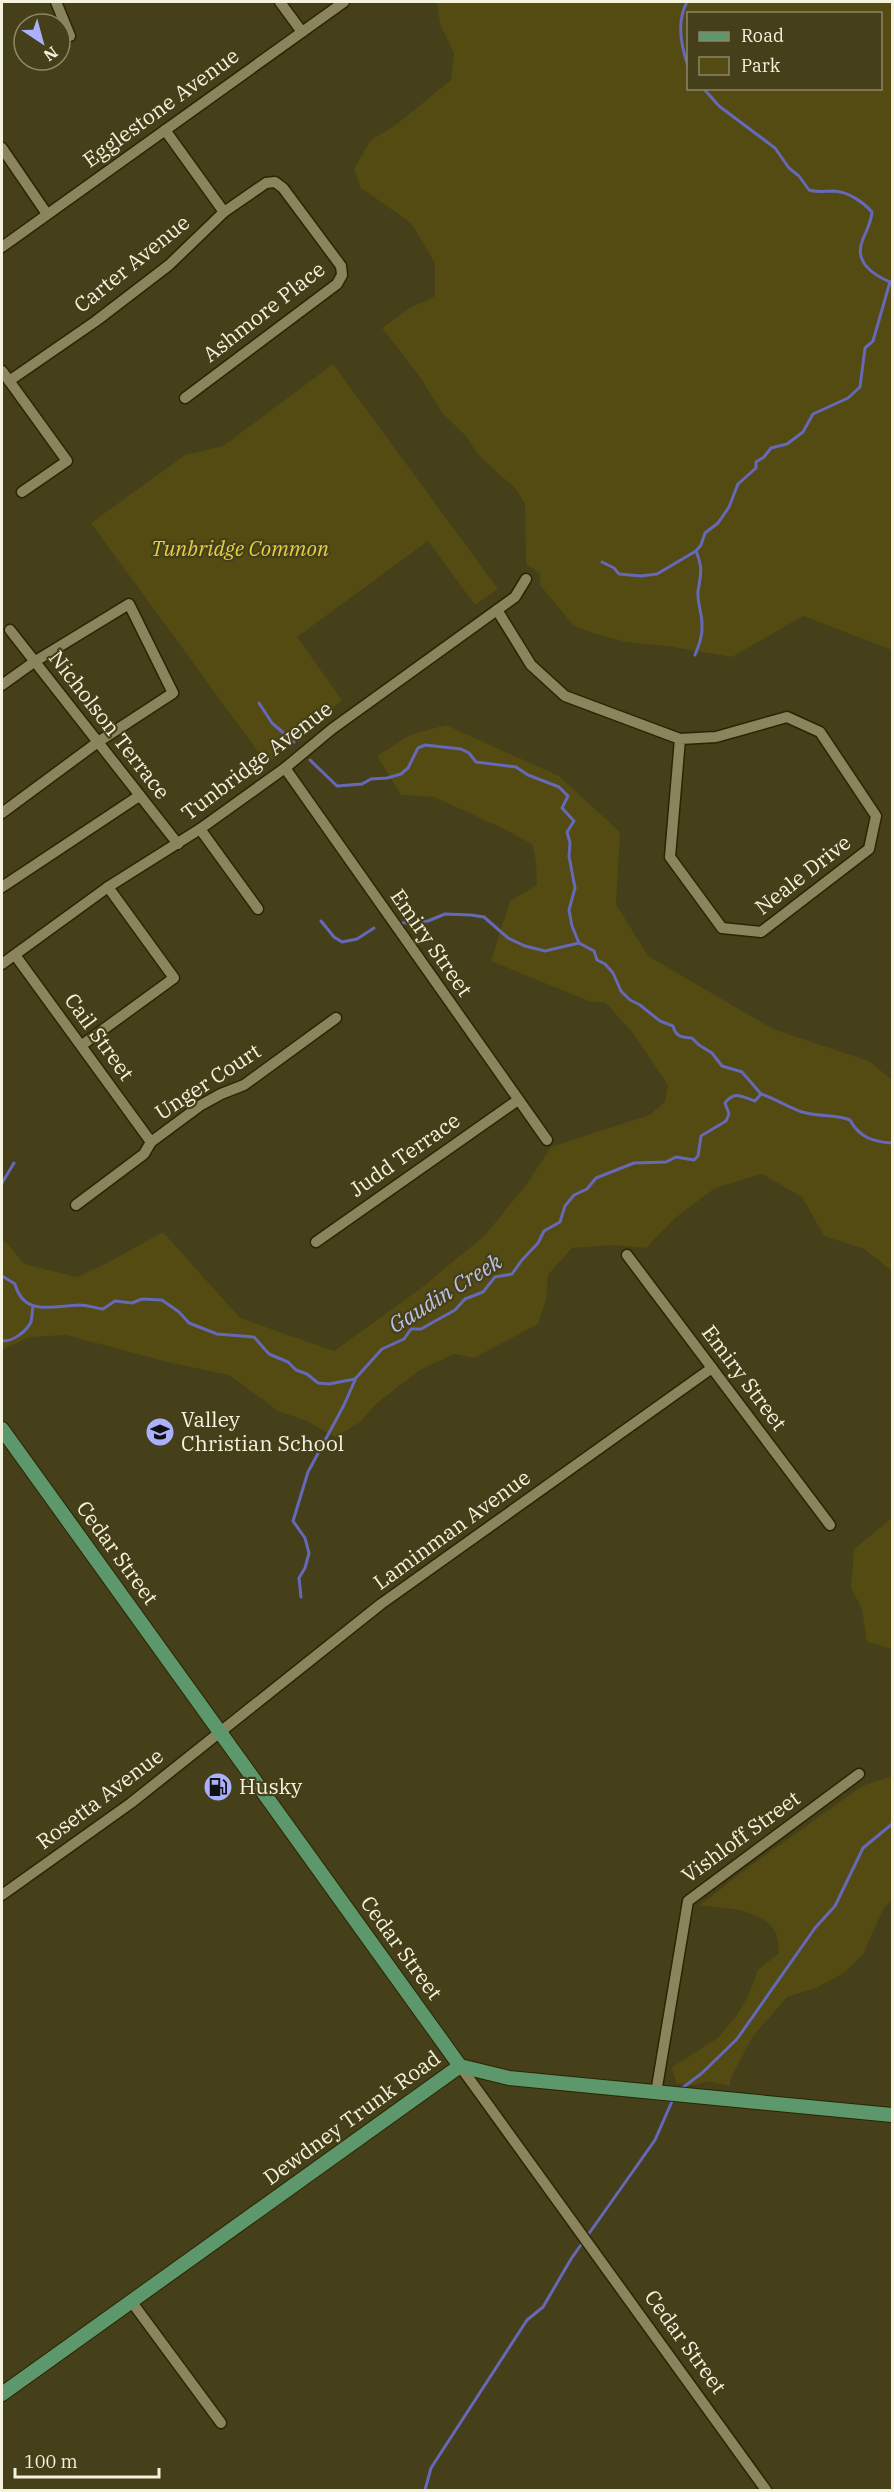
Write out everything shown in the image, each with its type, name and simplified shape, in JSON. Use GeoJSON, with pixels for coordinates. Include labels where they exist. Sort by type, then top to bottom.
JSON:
{"type":"FeatureCollection","features":[{"type":"Feature","properties":{"kind":"main road","name":"Cedar Street"},"geometry":{"type":"LineString","coordinates":[[2,1430],[460,2066]]}},
{"type":"Feature","properties":{"kind":"main road","name":"Dewdney Trunk Road"},"geometry":{"type":"LineString","coordinates":[[2,2394],[460,2066],[509,2078],[892,2115]]}},
{"type":"Feature","properties":{"kind":"street"},"geometry":{"type":"LineString","coordinates":[[280,2],[302,32]]}},
{"type":"Feature","properties":{"kind":"street","name":"Egglestone Avenue"},"geometry":{"type":"LineString","coordinates":[[2,247],[344,2]]}},
{"type":"Feature","properties":{"kind":"street"},"geometry":{"type":"LineString","coordinates":[[165,130],[224,212]]}},
{"type":"Feature","properties":{"kind":"street"},"geometry":{"type":"LineString","coordinates":[[2,148],[47,214]]}},
{"type":"Feature","properties":{"kind":"street","name":"Ashmore Place"},"geometry":{"type":"LineString","coordinates":[[185,398],[337,284],[342,275],[341,266],[284,188],[275,182],[266,183],[224,212]]}},
{"type":"Feature","properties":{"kind":"street","name":"Carter Avenue"},"geometry":{"type":"LineString","coordinates":[[4,375],[96,321],[169,265],[224,212]]}},
{"type":"Feature","properties":{"kind":"street"},"geometry":{"type":"LineString","coordinates":[[4,375],[67,461],[22,492]]}},
{"type":"Feature","properties":{"kind":"street","name":"Tunbridge Avenue"},"geometry":{"type":"LineString","coordinates":[[2,964],[108,887],[178,844],[285,768],[332,729],[515,597],[526,579]]}},
{"type":"Feature","properties":{"kind":"street"},"geometry":{"type":"LineString","coordinates":[[2,685],[34,662],[129,604],[173,693],[98,742],[2,813]]}},
{"type":"Feature","properties":{"kind":"street","name":"Neale Drive"},"geometry":{"type":"LineString","coordinates":[[497,610],[531,665],[565,696],[680,740],[716,737],[787,717],[820,732],[876,816],[869,849],[761,932],[722,928],[670,857],[680,740]]}},
{"type":"Feature","properties":{"kind":"street","name":"Nicholson Terrace"},"geometry":{"type":"LineString","coordinates":[[10,630],[178,844]]}},
{"type":"Feature","properties":{"kind":"street","name":"Emiry Street"},"geometry":{"type":"LineString","coordinates":[[285,768],[547,1140]]}},
{"type":"Feature","properties":{"kind":"street"},"geometry":{"type":"LineString","coordinates":[[2,887],[140,796]]}},
{"type":"Feature","properties":{"kind":"street"},"geometry":{"type":"LineString","coordinates":[[200,829],[258,909]]}},
{"type":"Feature","properties":{"kind":"street"},"geometry":{"type":"LineString","coordinates":[[82,1045],[174,978],[108,887]]}},
{"type":"Feature","properties":{"kind":"street","name":"Cail Street"},"geometry":{"type":"LineString","coordinates":[[15,955],[151,1142]]}},
{"type":"Feature","properties":{"kind":"street","name":"Unger Court"},"geometry":{"type":"LineString","coordinates":[[76,1204],[144,1154],[151,1142],[201,1106],[244,1084],[336,1018]]}},
{"type":"Feature","properties":{"kind":"street","name":"Judd Terrace"},"geometry":{"type":"LineString","coordinates":[[316,1242],[518,1100]]}},
{"type":"Feature","properties":{"kind":"street","name":"Emiry Street"},"geometry":{"type":"LineString","coordinates":[[627,1255],[830,1525]]}},
{"type":"Feature","properties":{"kind":"street","name":"Laminman Avenue"},"geometry":{"type":"LineString","coordinates":[[220,1732],[381,1604],[712,1368]]}},
{"type":"Feature","properties":{"kind":"street","name":"Rosetta Avenue"},"geometry":{"type":"LineString","coordinates":[[2,1895],[131,1803],[220,1732]]}},
{"type":"Feature","properties":{"kind":"street","name":"Vishloff Street"},"geometry":{"type":"LineString","coordinates":[[656,2093],[688,1901],[859,1774]]}},
{"type":"Feature","properties":{"kind":"street","name":"Cedar Street"},"geometry":{"type":"LineString","coordinates":[[460,2066],[766,2490]]}},
{"type":"Feature","properties":{"kind":"street"},"geometry":{"type":"LineString","coordinates":[[131,2301],[221,2422]]}},
{"type":"Feature","properties":{"kind":"green space"},"geometry":{"type":"Polygon","coordinates":[[[437,2],[892,2],[892,650],[803,616],[732,657],[626,642],[592,633],[573,625],[540,585],[540,573],[526,564],[525,504],[515,488],[480,457],[464,434],[442,413],[420,377],[382,328],[408,309],[435,296],[435,263],[411,223],[361,188],[354,169],[370,141],[397,124],[451,80],[454,53],[440,24],[437,2]]]}},
{"type":"Feature","properties":{"kind":"green space","name":"Tunbridge Common"},"geometry":{"type":"Polygon","coordinates":[[[333,364],[498,589],[475,605],[428,541],[297,637],[342,700],[267,764],[91,523],[185,455],[223,446],[333,364]]]}},
{"type":"Feature","properties":{"kind":"green space"},"geometry":{"type":"Polygon","coordinates":[[[446,725],[559,776],[620,832],[616,904],[648,956],[773,1029],[869,1061],[892,1080],[892,1271],[864,1249],[824,1236],[802,1197],[762,1174],[715,1188],[675,1218],[646,1248],[612,1245],[572,1248],[548,1275],[546,1300],[538,1324],[474,1358],[454,1354],[420,1370],[377,1403],[359,1423],[335,1437],[307,1421],[278,1411],[229,1375],[167,1362],[66,1335],[29,1337],[2,1350],[2,1240],[24,1264],[77,1277],[163,1232],[240,1318],[334,1351],[420,1289],[484,1236],[526,1185],[551,1147],[649,1115],[665,1102],[668,1085],[632,1032],[605,1002],[591,1002],[491,961],[510,901],[537,885],[536,861],[532,844],[434,797],[401,795],[377,756],[410,735],[446,725]]]}},
{"type":"Feature","properties":{"kind":"green space"},"geometry":{"type":"Polygon","coordinates":[[[892,1518],[892,1649],[867,1642],[862,1609],[851,1588],[854,1549],[892,1518]]]}},
{"type":"Feature","properties":{"kind":"green space"},"geometry":{"type":"Polygon","coordinates":[[[892,1776],[892,1900],[884,1908],[863,1954],[844,1973],[816,1988],[787,1997],[753,2036],[730,2080],[730,2086],[708,2081],[695,2085],[677,2084],[672,2067],[718,2038],[737,2015],[748,1996],[758,1970],[779,1953],[774,1930],[759,1918],[740,1910],[699,1906],[746,1869],[862,1786],[892,1776]]]}},
{"type":"Feature","properties":{"kind":"waterway"},"geometry":{"type":"LineString","coordinates":[[687,2],[681,26],[683,50],[687,63]]}},
{"type":"Feature","properties":{"kind":"waterway"},"geometry":{"type":"LineString","coordinates":[[705,90],[719,106],[775,148],[809,190],[845,193],[872,212],[863,239],[861,254],[863,261],[872,272],[892,283]]}},
{"type":"Feature","properties":{"kind":"waterway"},"geometry":{"type":"LineString","coordinates":[[602,562],[614,568],[619,574],[641,576],[657,574],[696,551],[705,533],[718,523],[729,507],[738,484],[756,468],[756,462],[764,457],[771,448],[787,444],[803,432],[813,414],[848,398],[860,387],[865,348],[873,341],[890,282]]}},
{"type":"Feature","properties":{"kind":"waterway"},"geometry":{"type":"LineString","coordinates":[[695,655],[702,628],[698,595],[701,575],[696,551]]}},
{"type":"Feature","properties":{"kind":"waterway"},"geometry":{"type":"LineString","coordinates":[[259,703],[272,723],[294,742]]}},
{"type":"Feature","properties":{"kind":"waterway"},"geometry":{"type":"LineString","coordinates":[[310,760],[337,786],[362,784],[371,779],[401,774],[408,768],[418,748],[425,745],[461,749],[469,753],[476,762],[516,767],[528,775],[559,787],[568,796],[562,808],[574,821],[567,832],[575,888],[569,910],[579,943],[594,951],[597,960],[605,964],[613,973],[621,991],[630,1000],[660,1021],[673,1026],[680,1036],[692,1038],[712,1053],[722,1066],[742,1072],[761,1094]]}},
{"type":"Feature","properties":{"kind":"waterway"},"geometry":{"type":"LineString","coordinates":[[402,923],[428,921],[445,914],[471,915],[484,917],[508,938],[525,946],[545,951],[579,943]]}},
{"type":"Feature","properties":{"kind":"waterway"},"geometry":{"type":"LineString","coordinates":[[321,921],[334,937],[342,942],[357,939],[374,928]]}},
{"type":"Feature","properties":{"kind":"waterway","name":"Gaudin Creek"},"geometry":{"type":"LineString","coordinates":[[2,1276],[15,1284],[25,1301],[41,1307],[85,1305],[103,1309],[115,1301],[132,1303],[142,1299],[162,1300],[179,1312],[189,1323],[217,1334],[254,1337],[269,1354],[288,1362],[296,1370],[307,1374],[318,1383],[329,1384],[355,1379],[382,1349],[404,1339],[411,1329],[421,1329],[455,1310],[465,1299],[483,1292],[495,1277],[512,1274],[538,1243],[544,1231],[560,1222],[565,1206],[574,1195],[587,1189],[596,1178],[634,1163],[666,1162],[676,1157],[694,1160],[698,1156],[701,1136],[726,1121],[729,1114],[725,1103],[732,1097],[739,1096],[755,1101],[761,1094],[802,1112],[850,1120],[867,1138],[892,1143]]}},
{"type":"Feature","properties":{"kind":"waterway"},"geometry":{"type":"LineString","coordinates":[[2,1183],[14,1163]]}},
{"type":"Feature","properties":{"kind":"waterway"},"geometry":{"type":"LineString","coordinates":[[2,1341],[14,1338],[26,1329],[31,1322],[33,1307]]}},
{"type":"Feature","properties":{"kind":"waterway"},"geometry":{"type":"LineString","coordinates":[[301,1597],[299,1578],[305,1568],[309,1553],[305,1538],[293,1521],[308,1472],[355,1380]]}},
{"type":"Feature","properties":{"kind":"waterway"},"geometry":{"type":"LineString","coordinates":[[681,2089],[702,2073],[737,2039],[815,1928],[835,1906],[863,1848],[892,1824]]}},
{"type":"Feature","properties":{"kind":"waterway"},"geometry":{"type":"LineString","coordinates":[[425,2490],[431,2468],[527,2320],[543,2307],[571,2259],[655,2140],[673,2099]]}},
{"type":"Feature","properties":{"kind":"place","name":"Valley Christian School"},"geometry":{"type":"Point","coordinates":[160,1432]}},
{"type":"Feature","properties":{"kind":"place","name":"Husky"},"geometry":{"type":"Point","coordinates":[218,1787]}}]}
